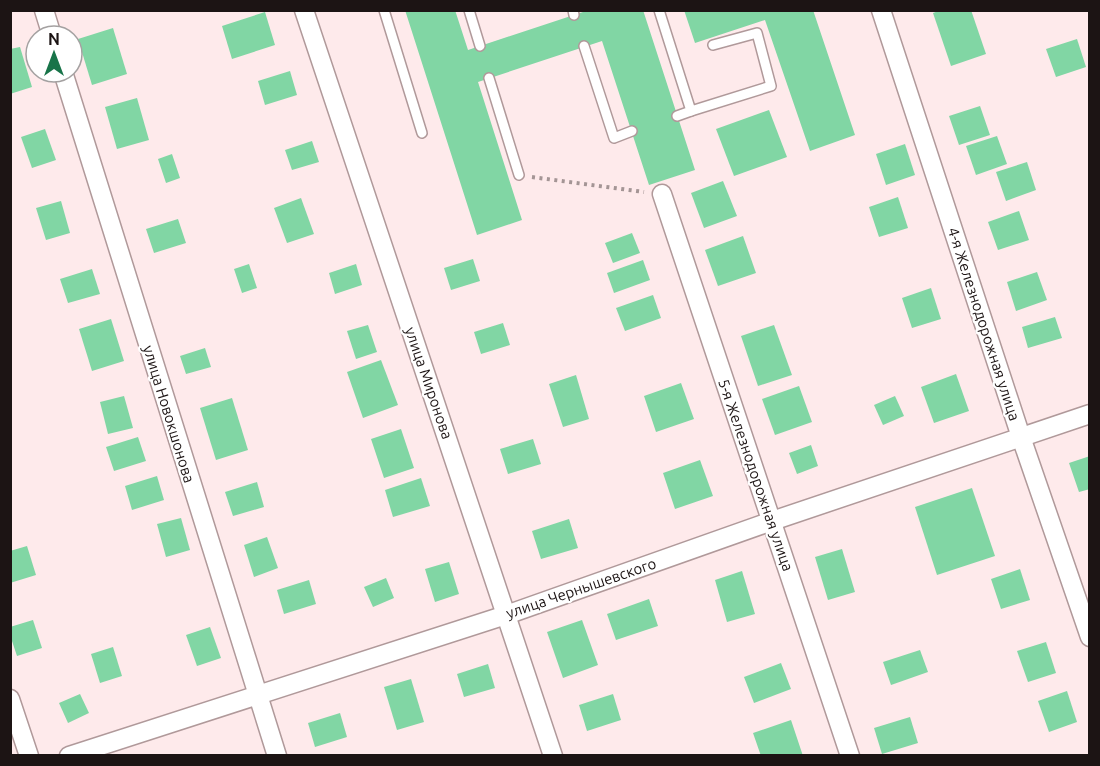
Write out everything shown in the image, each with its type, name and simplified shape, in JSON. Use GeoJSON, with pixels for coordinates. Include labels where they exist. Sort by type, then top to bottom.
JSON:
{"type":"FeatureCollection","features":[{"type":"Feature","properties":{"kind":"street","name":"улица Миронова"},"geometry":{"type":"LineString","coordinates":[[304,10],[553,756]]}},
{"type":"Feature","properties":{"kind":"street","name":"4-я Железнодорожная улица"},"geometry":{"type":"LineString","coordinates":[[881,10],[1089,637]]}},
{"type":"Feature","properties":{"kind":"street","name":"улица Новокшонова"},"geometry":{"type":"LineString","coordinates":[[67,84],[277,756]]}},
{"type":"Feature","properties":{"kind":"street","name":"5-я Железнодорожная улица"},"geometry":{"type":"LineString","coordinates":[[662,194],[850,756]]}},
{"type":"Feature","properties":{"kind":"street","name":"улица Чернышевского"},"geometry":{"type":"LineString","coordinates":[[69,756],[506,615],[772,521],[1089,414]]}},
{"type":"Feature","properties":{"kind":"street"},"geometry":{"type":"LineString","coordinates":[[10,699],[29,756]]}},
{"type":"Feature","properties":{"kind":"lane"},"geometry":{"type":"LineString","coordinates":[[384,10],[422,133]]}},
{"type":"Feature","properties":{"kind":"lane"},"geometry":{"type":"LineString","coordinates":[[469,10],[480,46]]}},
{"type":"Feature","properties":{"kind":"lane"},"geometry":{"type":"LineString","coordinates":[[659,10],[690,111]]}},
{"type":"Feature","properties":{"kind":"lane"},"geometry":{"type":"LineString","coordinates":[[677,116],[771,86],[757,33],[713,45]]}},
{"type":"Feature","properties":{"kind":"lane"},"geometry":{"type":"LineString","coordinates":[[584,46],[614,138],[632,131]]}},
{"type":"Feature","properties":{"kind":"lane"},"geometry":{"type":"LineString","coordinates":[[489,78],[519,175]]}},
{"type":"Feature","properties":{"kind":"path"},"geometry":{"type":"LineString","coordinates":[[519,175],[662,194]]}},
{"type":"Feature","properties":{"kind":"building"},"geometry":{"type":"Polygon","coordinates":[[[405,10],[455,10],[468,50],[589,10],[643,10],[695,170],[649,185],[602,41],[478,82],[522,220],[477,235],[405,10]]]}},
{"type":"Feature","properties":{"kind":"building"},"geometry":{"type":"Polygon","coordinates":[[[684,10],[813,10],[855,135],[810,151],[765,20],[695,43],[684,10]]]}},
{"type":"Feature","properties":{"kind":"building"},"geometry":{"type":"Polygon","coordinates":[[[941,10],[971,10],[986,54],[951,66],[933,13],[941,10]]]}},
{"type":"Feature","properties":{"kind":"building"},"geometry":{"type":"Polygon","coordinates":[[[265,12],[275,45],[232,59],[222,26],[265,12]]]}},
{"type":"Feature","properties":{"kind":"building"},"geometry":{"type":"Polygon","coordinates":[[[113,28],[127,74],[92,85],[84,59],[84,37],[113,28]]]}},
{"type":"Feature","properties":{"kind":"building"},"geometry":{"type":"Polygon","coordinates":[[[1077,39],[1086,67],[1056,77],[1046,49],[1077,39]]]}},
{"type":"Feature","properties":{"kind":"building"},"geometry":{"type":"Polygon","coordinates":[[[20,47],[24,60],[24,84],[31,84],[32,87],[10,94],[10,49],[20,47]]]}},
{"type":"Feature","properties":{"kind":"building"},"geometry":{"type":"Polygon","coordinates":[[[290,71],[297,95],[265,105],[258,81],[290,71]]]}},
{"type":"Feature","properties":{"kind":"building"},"geometry":{"type":"Polygon","coordinates":[[[137,98],[149,140],[117,149],[105,107],[137,98]]]}},
{"type":"Feature","properties":{"kind":"building"},"geometry":{"type":"Polygon","coordinates":[[[980,106],[990,135],[959,145],[949,116],[980,106]]]}},
{"type":"Feature","properties":{"kind":"building"},"geometry":{"type":"Polygon","coordinates":[[[769,110],[787,157],[734,176],[716,129],[769,110]]]}},
{"type":"Feature","properties":{"kind":"building"},"geometry":{"type":"Polygon","coordinates":[[[45,129],[56,160],[32,168],[21,137],[45,129]]]}},
{"type":"Feature","properties":{"kind":"building"},"geometry":{"type":"Polygon","coordinates":[[[997,136],[1007,164],[976,175],[966,146],[997,136]]]}},
{"type":"Feature","properties":{"kind":"building"},"geometry":{"type":"Polygon","coordinates":[[[312,141],[319,162],[292,170],[285,150],[312,141]]]}},
{"type":"Feature","properties":{"kind":"building"},"geometry":{"type":"Polygon","coordinates":[[[905,144],[915,175],[886,185],[876,154],[905,144]]]}},
{"type":"Feature","properties":{"kind":"building"},"geometry":{"type":"Polygon","coordinates":[[[172,154],[180,178],[166,183],[158,159],[172,154]]]}},
{"type":"Feature","properties":{"kind":"building"},"geometry":{"type":"Polygon","coordinates":[[[1027,162],[1036,190],[1006,201],[996,172],[1027,162]]]}},
{"type":"Feature","properties":{"kind":"building"},"geometry":{"type":"Polygon","coordinates":[[[723,181],[737,216],[704,228],[691,193],[723,181]]]}},
{"type":"Feature","properties":{"kind":"building"},"geometry":{"type":"Polygon","coordinates":[[[898,197],[908,228],[879,237],[869,207],[898,197]]]}},
{"type":"Feature","properties":{"kind":"building"},"geometry":{"type":"Polygon","coordinates":[[[301,198],[314,234],[287,243],[274,208],[301,198]]]}},
{"type":"Feature","properties":{"kind":"building"},"geometry":{"type":"Polygon","coordinates":[[[61,201],[70,233],[46,240],[36,208],[61,201]]]}},
{"type":"Feature","properties":{"kind":"building"},"geometry":{"type":"Polygon","coordinates":[[[1019,211],[1029,240],[998,250],[988,222],[1019,211]]]}},
{"type":"Feature","properties":{"kind":"building"},"geometry":{"type":"Polygon","coordinates":[[[178,219],[186,243],[154,253],[146,229],[178,219]]]}},
{"type":"Feature","properties":{"kind":"building"},"geometry":{"type":"Polygon","coordinates":[[[632,233],[640,253],[613,263],[605,243],[632,233]]]}},
{"type":"Feature","properties":{"kind":"building"},"geometry":{"type":"Polygon","coordinates":[[[743,236],[756,273],[718,286],[705,250],[743,236]]]}},
{"type":"Feature","properties":{"kind":"building"},"geometry":{"type":"Polygon","coordinates":[[[473,259],[480,281],[451,290],[444,268],[473,259]]]}},
{"type":"Feature","properties":{"kind":"building"},"geometry":{"type":"Polygon","coordinates":[[[643,260],[650,280],[614,293],[607,273],[643,260]]]}},
{"type":"Feature","properties":{"kind":"building"},"geometry":{"type":"Polygon","coordinates":[[[249,264],[257,288],[242,293],[234,269],[249,264]]]}},
{"type":"Feature","properties":{"kind":"building"},"geometry":{"type":"Polygon","coordinates":[[[356,264],[362,285],[335,294],[329,273],[356,264]]]}},
{"type":"Feature","properties":{"kind":"building"},"geometry":{"type":"Polygon","coordinates":[[[92,269],[100,294],[68,303],[60,279],[92,269]]]}},
{"type":"Feature","properties":{"kind":"building"},"geometry":{"type":"Polygon","coordinates":[[[1037,272],[1047,300],[1016,311],[1007,282],[1037,272]]]}},
{"type":"Feature","properties":{"kind":"building"},"geometry":{"type":"Polygon","coordinates":[[[931,288],[941,319],[912,328],[902,298],[931,288]]]}},
{"type":"Feature","properties":{"kind":"building"},"geometry":{"type":"Polygon","coordinates":[[[653,295],[661,318],[625,331],[616,308],[653,295]]]}},
{"type":"Feature","properties":{"kind":"building"},"geometry":{"type":"Polygon","coordinates":[[[1055,317],[1062,338],[1028,348],[1022,327],[1055,317]]]}},
{"type":"Feature","properties":{"kind":"building"},"geometry":{"type":"Polygon","coordinates":[[[111,319],[124,361],[92,371],[79,329],[111,319]]]}},
{"type":"Feature","properties":{"kind":"building"},"geometry":{"type":"Polygon","coordinates":[[[503,323],[510,345],[481,354],[474,332],[503,323]]]}},
{"type":"Feature","properties":{"kind":"building"},"geometry":{"type":"Polygon","coordinates":[[[368,325],[377,352],[356,359],[347,331],[368,325]]]}},
{"type":"Feature","properties":{"kind":"building"},"geometry":{"type":"Polygon","coordinates":[[[774,325],[792,375],[758,386],[741,336],[774,325]]]}},
{"type":"Feature","properties":{"kind":"building"},"geometry":{"type":"Polygon","coordinates":[[[205,348],[211,367],[186,374],[180,356],[205,348]]]}},
{"type":"Feature","properties":{"kind":"building"},"geometry":{"type":"Polygon","coordinates":[[[381,360],[398,405],[363,418],[347,372],[381,360]]]}},
{"type":"Feature","properties":{"kind":"building"},"geometry":{"type":"Polygon","coordinates":[[[956,374],[969,411],[934,423],[921,387],[956,374]]]}},
{"type":"Feature","properties":{"kind":"building"},"geometry":{"type":"Polygon","coordinates":[[[576,375],[589,419],[563,427],[549,384],[576,375]]]}},
{"type":"Feature","properties":{"kind":"building"},"geometry":{"type":"Polygon","coordinates":[[[681,383],[694,419],[656,432],[644,396],[681,383]]]}},
{"type":"Feature","properties":{"kind":"building"},"geometry":{"type":"Polygon","coordinates":[[[799,386],[812,422],[775,435],[762,399],[799,386]]]}},
{"type":"Feature","properties":{"kind":"building"},"geometry":{"type":"Polygon","coordinates":[[[124,396],[133,428],[108,434],[100,402],[124,396]]]}},
{"type":"Feature","properties":{"kind":"building"},"geometry":{"type":"Polygon","coordinates":[[[895,396],[904,416],[883,425],[874,405],[895,396]]]}},
{"type":"Feature","properties":{"kind":"building"},"geometry":{"type":"Polygon","coordinates":[[[232,398],[248,450],[216,460],[200,408],[232,398]]]}},
{"type":"Feature","properties":{"kind":"building"},"geometry":{"type":"Polygon","coordinates":[[[401,429],[414,468],[384,478],[371,439],[401,429]]]}},
{"type":"Feature","properties":{"kind":"building"},"geometry":{"type":"Polygon","coordinates":[[[138,437],[146,461],[114,471],[106,447],[138,437]]]}},
{"type":"Feature","properties":{"kind":"building"},"geometry":{"type":"Polygon","coordinates":[[[533,439],[541,464],[508,474],[500,449],[533,439]]]}},
{"type":"Feature","properties":{"kind":"building"},"geometry":{"type":"Polygon","coordinates":[[[811,445],[818,466],[797,474],[789,453],[811,445]]]}},
{"type":"Feature","properties":{"kind":"building"},"geometry":{"type":"Polygon","coordinates":[[[1090,456],[1090,489],[1079,492],[1069,463],[1090,456]]]}},
{"type":"Feature","properties":{"kind":"building"},"geometry":{"type":"Polygon","coordinates":[[[700,460],[713,496],[675,509],[663,473],[700,460]]]}},
{"type":"Feature","properties":{"kind":"building"},"geometry":{"type":"Polygon","coordinates":[[[157,476],[164,500],[132,510],[125,486],[157,476]]]}},
{"type":"Feature","properties":{"kind":"building"},"geometry":{"type":"Polygon","coordinates":[[[421,478],[430,506],[393,517],[385,490],[421,478]]]}},
{"type":"Feature","properties":{"kind":"building"},"geometry":{"type":"Polygon","coordinates":[[[257,482],[264,507],[233,516],[225,492],[257,482]]]}},
{"type":"Feature","properties":{"kind":"building"},"geometry":{"type":"Polygon","coordinates":[[[972,488],[995,556],[937,575],[915,507],[972,488]]]}},
{"type":"Feature","properties":{"kind":"building"},"geometry":{"type":"Polygon","coordinates":[[[181,518],[190,550],[166,557],[157,524],[181,518]]]}},
{"type":"Feature","properties":{"kind":"building"},"geometry":{"type":"Polygon","coordinates":[[[569,519],[578,548],[541,559],[532,531],[569,519]]]}},
{"type":"Feature","properties":{"kind":"building"},"geometry":{"type":"Polygon","coordinates":[[[267,537],[278,568],[254,577],[244,545],[267,537]]]}},
{"type":"Feature","properties":{"kind":"building"},"geometry":{"type":"Polygon","coordinates":[[[27,546],[36,575],[10,583],[10,551],[27,546]]]}},
{"type":"Feature","properties":{"kind":"building"},"geometry":{"type":"Polygon","coordinates":[[[842,549],[855,592],[828,600],[815,557],[842,549]]]}},
{"type":"Feature","properties":{"kind":"building"},"geometry":{"type":"Polygon","coordinates":[[[449,562],[459,594],[435,602],[425,569],[449,562]]]}},
{"type":"Feature","properties":{"kind":"building"},"geometry":{"type":"Polygon","coordinates":[[[1020,569],[1030,600],[1001,609],[991,579],[1020,569]]]}},
{"type":"Feature","properties":{"kind":"building"},"geometry":{"type":"Polygon","coordinates":[[[742,571],[755,614],[727,622],[715,580],[742,571]]]}},
{"type":"Feature","properties":{"kind":"building"},"geometry":{"type":"Polygon","coordinates":[[[386,578],[394,598],[373,607],[364,587],[386,578]]]}},
{"type":"Feature","properties":{"kind":"building"},"geometry":{"type":"Polygon","coordinates":[[[309,580],[316,604],[284,614],[277,590],[309,580]]]}},
{"type":"Feature","properties":{"kind":"building"},"geometry":{"type":"Polygon","coordinates":[[[649,599],[658,626],[616,640],[607,614],[649,599]]]}},
{"type":"Feature","properties":{"kind":"building"},"geometry":{"type":"Polygon","coordinates":[[[33,620],[42,648],[17,656],[10,635],[10,627],[33,620]]]}},
{"type":"Feature","properties":{"kind":"building"},"geometry":{"type":"Polygon","coordinates":[[[582,620],[598,665],[563,678],[547,632],[582,620]]]}},
{"type":"Feature","properties":{"kind":"building"},"geometry":{"type":"Polygon","coordinates":[[[210,627],[221,658],[197,666],[186,635],[210,627]]]}},
{"type":"Feature","properties":{"kind":"building"},"geometry":{"type":"Polygon","coordinates":[[[1046,642],[1056,673],[1028,682],[1017,651],[1046,642]]]}},
{"type":"Feature","properties":{"kind":"building"},"geometry":{"type":"Polygon","coordinates":[[[113,647],[122,676],[100,683],[91,654],[113,647]]]}},
{"type":"Feature","properties":{"kind":"building"},"geometry":{"type":"Polygon","coordinates":[[[920,650],[928,672],[891,685],[883,662],[920,650]]]}},
{"type":"Feature","properties":{"kind":"building"},"geometry":{"type":"Polygon","coordinates":[[[781,663],[791,689],[754,703],[744,677],[781,663]]]}},
{"type":"Feature","properties":{"kind":"building"},"geometry":{"type":"Polygon","coordinates":[[[488,664],[495,688],[464,697],[457,674],[488,664]]]}},
{"type":"Feature","properties":{"kind":"building"},"geometry":{"type":"Polygon","coordinates":[[[411,679],[424,722],[397,730],[384,687],[411,679]]]}},
{"type":"Feature","properties":{"kind":"building"},"geometry":{"type":"Polygon","coordinates":[[[1067,691],[1077,722],[1049,732],[1038,701],[1067,691]]]}},
{"type":"Feature","properties":{"kind":"building"},"geometry":{"type":"Polygon","coordinates":[[[80,694],[89,713],[68,723],[59,703],[80,694]]]}},
{"type":"Feature","properties":{"kind":"building"},"geometry":{"type":"Polygon","coordinates":[[[613,694],[621,720],[587,731],[579,705],[613,694]]]}},
{"type":"Feature","properties":{"kind":"building"},"geometry":{"type":"Polygon","coordinates":[[[340,713],[347,737],[315,747],[308,723],[340,713]]]}},
{"type":"Feature","properties":{"kind":"building"},"geometry":{"type":"Polygon","coordinates":[[[910,717],[918,743],[882,754],[874,728],[910,717]]]}},
{"type":"Feature","properties":{"kind":"building"},"geometry":{"type":"Polygon","coordinates":[[[791,720],[803,756],[761,756],[753,733],[791,720]]]}}]}
